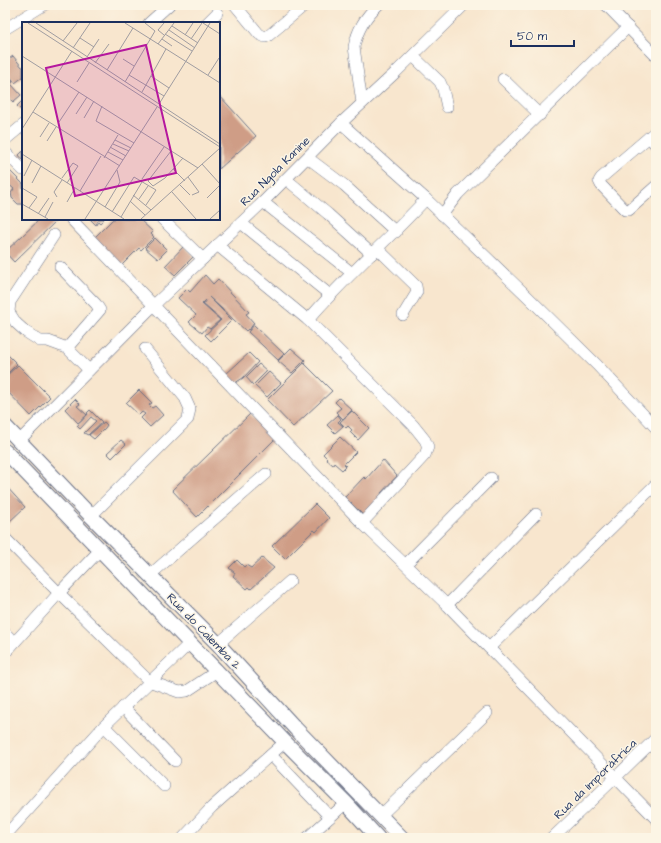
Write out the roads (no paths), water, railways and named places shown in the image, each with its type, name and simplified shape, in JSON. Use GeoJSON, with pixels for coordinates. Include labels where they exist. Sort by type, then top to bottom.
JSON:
{"type":"FeatureCollection","features":[{"type":"Feature","properties":{"kind":"main road","name":"Rua do Calemba 2"},"geometry":{"type":"LineString","coordinates":[[5,426],[91,516],[218,644],[296,729],[402,838]]}},
{"type":"Feature","properties":{"kind":"main road","name":"Rua do Calemba 2"},"geometry":{"type":"LineString","coordinates":[[5,453],[285,742],[346,802],[378,838]]}},
{"type":"Feature","properties":{"kind":"street"},"geometry":{"type":"LineString","coordinates":[[6,25],[44,5]]}},
{"type":"Feature","properties":{"kind":"street"},"geometry":{"type":"LineString","coordinates":[[149,22],[169,5]]}},
{"type":"Feature","properties":{"kind":"street"},"geometry":{"type":"LineString","coordinates":[[235,5],[259,34],[265,37],[288,21],[306,5]]}},
{"type":"Feature","properties":{"kind":"street"},"geometry":{"type":"LineString","coordinates":[[362,103],[354,47],[361,26],[378,5]]}},
{"type":"Feature","properties":{"kind":"street"},"geometry":{"type":"LineString","coordinates":[[606,5],[654,52]]}},
{"type":"Feature","properties":{"kind":"street","name":"Rua Ngola Kanine"},"geometry":{"type":"LineString","coordinates":[[19,441],[154,305],[263,202],[341,123],[413,56],[460,7]]}},
{"type":"Feature","properties":{"kind":"street"},"geometry":{"type":"LineString","coordinates":[[208,22],[217,13]]}},
{"type":"Feature","properties":{"kind":"street"},"geometry":{"type":"LineString","coordinates":[[442,215],[458,194],[628,27]]}},
{"type":"Feature","properties":{"kind":"street"},"geometry":{"type":"LineString","coordinates":[[413,56],[440,82],[447,106]]}},
{"type":"Feature","properties":{"kind":"street"},"geometry":{"type":"LineString","coordinates":[[503,79],[540,115]]}},
{"type":"Feature","properties":{"kind":"street"},"geometry":{"type":"LineString","coordinates":[[341,123],[426,199],[597,365],[656,428]]}},
{"type":"Feature","properties":{"kind":"street"},"geometry":{"type":"LineString","coordinates":[[5,140],[22,126]]}},
{"type":"Feature","properties":{"kind":"street"},"geometry":{"type":"LineString","coordinates":[[654,138],[599,181],[625,210],[629,210],[656,186]]}},
{"type":"Feature","properties":{"kind":"street"},"geometry":{"type":"LineString","coordinates":[[5,152],[22,169]]}},
{"type":"Feature","properties":{"kind":"street"},"geometry":{"type":"LineString","coordinates":[[308,158],[344,185],[396,232]]}},
{"type":"Feature","properties":{"kind":"street"},"geometry":{"type":"LineString","coordinates":[[286,179],[416,286],[417,292],[403,315]]}},
{"type":"Feature","properties":{"kind":"street"},"geometry":{"type":"LineString","coordinates":[[308,320],[330,295],[396,232],[426,199]]}},
{"type":"Feature","properties":{"kind":"street"},"geometry":{"type":"LineString","coordinates":[[263,202],[352,273]]}},
{"type":"Feature","properties":{"kind":"street"},"geometry":{"type":"LineString","coordinates":[[72,220],[362,523],[447,605],[615,778],[656,818]]}},
{"type":"Feature","properties":{"kind":"street"},"geometry":{"type":"LineString","coordinates":[[163,220],[203,259]]}},
{"type":"Feature","properties":{"kind":"street"},"geometry":{"type":"LineString","coordinates":[[241,223],[330,295]]}},
{"type":"Feature","properties":{"kind":"street"},"geometry":{"type":"LineString","coordinates":[[54,235],[10,302],[9,312],[16,323],[26,332],[40,341],[48,341],[67,348],[89,370]]}},
{"type":"Feature","properties":{"kind":"street"},"geometry":{"type":"LineString","coordinates":[[217,245],[308,320],[425,440],[428,447],[425,455],[362,523]]}},
{"type":"Feature","properties":{"kind":"street"},"geometry":{"type":"LineString","coordinates":[[60,267],[100,310],[67,348]]}},
{"type":"Feature","properties":{"kind":"street"},"geometry":{"type":"LineString","coordinates":[[91,516],[188,419],[190,409],[185,398],[145,349]]}},
{"type":"Feature","properties":{"kind":"street"},"geometry":{"type":"LineString","coordinates":[[150,575],[266,474]]}},
{"type":"Feature","properties":{"kind":"street"},"geometry":{"type":"LineString","coordinates":[[406,564],[491,478]]}},
{"type":"Feature","properties":{"kind":"street"},"geometry":{"type":"LineString","coordinates":[[489,648],[654,486]]}},
{"type":"Feature","properties":{"kind":"street"},"geometry":{"type":"LineString","coordinates":[[447,605],[536,514]]}},
{"type":"Feature","properties":{"kind":"street"},"geometry":{"type":"LineString","coordinates":[[5,538],[58,593],[149,681],[179,692],[187,691],[217,671]]}},
{"type":"Feature","properties":{"kind":"street"},"geometry":{"type":"LineString","coordinates":[[5,653],[58,593],[100,550]]}},
{"type":"Feature","properties":{"kind":"street"},"geometry":{"type":"LineString","coordinates":[[218,644],[290,582]]}},
{"type":"Feature","properties":{"kind":"street"},"geometry":{"type":"LineString","coordinates":[[5,633],[14,642]]}},
{"type":"Feature","properties":{"kind":"street"},"geometry":{"type":"LineString","coordinates":[[5,836],[104,726],[190,643]]}},
{"type":"Feature","properties":{"kind":"street"},"geometry":{"type":"LineString","coordinates":[[123,707],[175,761]]}},
{"type":"Feature","properties":{"kind":"street"},"geometry":{"type":"LineString","coordinates":[[380,816],[487,713]]}},
{"type":"Feature","properties":{"kind":"street"},"geometry":{"type":"LineString","coordinates":[[104,726],[164,786]]}},
{"type":"Feature","properties":{"kind":"street","name":"Rua da Imporáfrica"},"geometry":{"type":"LineString","coordinates":[[552,838],[656,738]]}},
{"type":"Feature","properties":{"kind":"street"},"geometry":{"type":"LineString","coordinates":[[183,838],[212,807],[285,742]]}},
{"type":"Feature","properties":{"kind":"street"},"geometry":{"type":"LineString","coordinates":[[271,754],[330,817]]}},
{"type":"Feature","properties":{"kind":"street"},"geometry":{"type":"LineString","coordinates":[[307,838],[346,802]]}}]}
